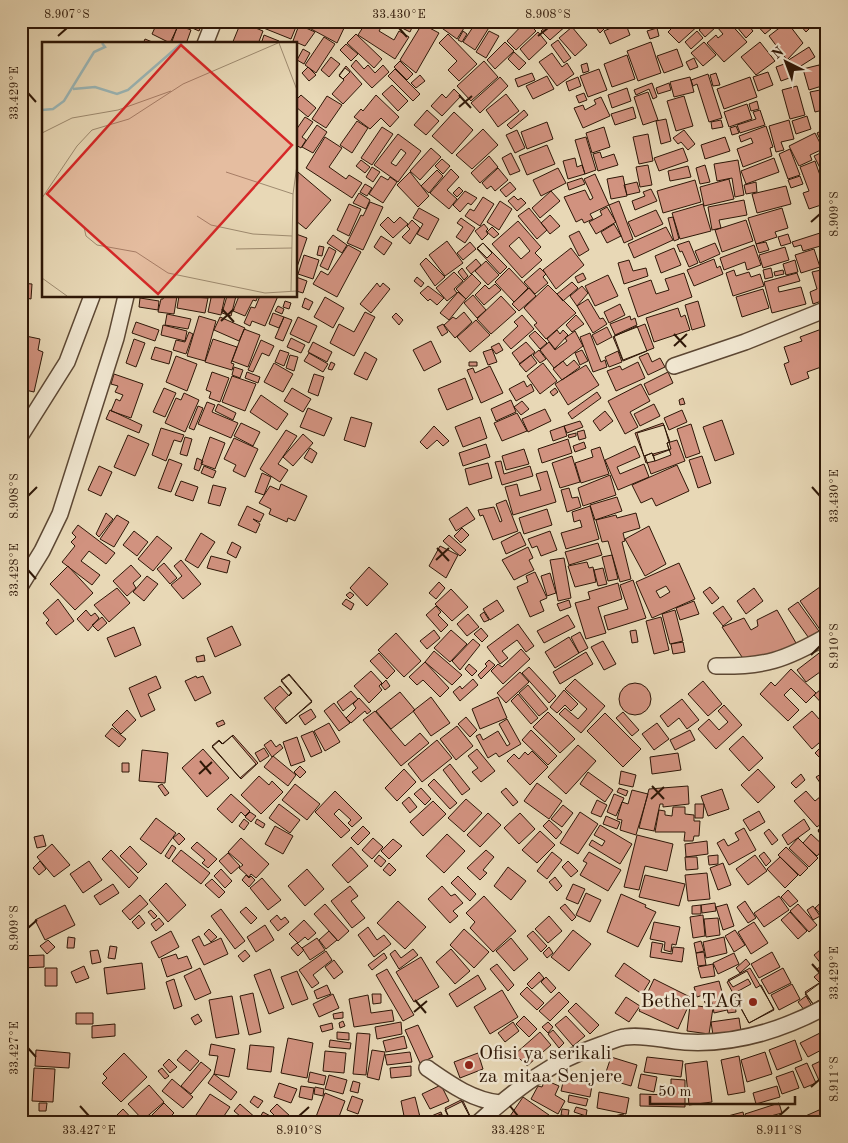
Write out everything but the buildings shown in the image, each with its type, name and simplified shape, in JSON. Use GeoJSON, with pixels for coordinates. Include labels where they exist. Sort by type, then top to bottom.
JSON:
{"type":"FeatureCollection","features":[{"type":"Feature","properties":{"kind":"street"},"geometry":{"type":"LineString","coordinates":[[206,42],[214,21]]}},
{"type":"Feature","properties":{"kind":"street"},"geometry":{"type":"LineString","coordinates":[[21,435],[67,362],[91,298]]}},
{"type":"Feature","properties":{"kind":"street"},"geometry":{"type":"LineString","coordinates":[[21,585],[42,552],[60,514],[116,338],[126,298]]}},
{"type":"Feature","properties":{"kind":"street"},"geometry":{"type":"LineString","coordinates":[[674,366],[745,342],[827,309]]}},
{"type":"Feature","properties":{"kind":"street"},"geometry":{"type":"LineString","coordinates":[[716,666],[762,665],[781,659],[827,636]]}},
{"type":"Feature","properties":{"kind":"street"},"geometry":{"type":"LineString","coordinates":[[479,1122],[520,1086],[560,1060],[624,1037],[649,1037],[684,1042],[742,1038],[774,1030],[827,1006]]}},
{"type":"Feature","properties":{"kind":"street"},"geometry":{"type":"LineString","coordinates":[[427,1068],[476,1098],[500,1103]]}},
{"type":"Feature","properties":{"kind":"place","name":"Bethel TAG"},"geometry":{"type":"Point","coordinates":[753,1002]}},
{"type":"Feature","properties":{"kind":"place","name":"Ofisi ya serikali za mitaa Senjere"},"geometry":{"type":"Point","coordinates":[469,1065]}}]}
